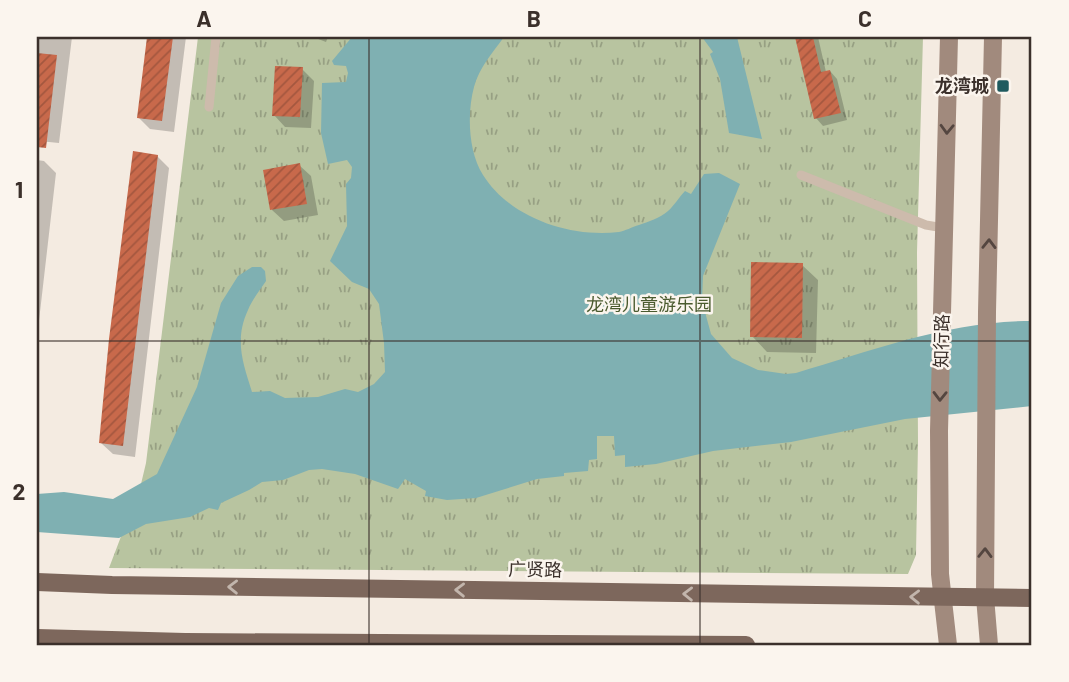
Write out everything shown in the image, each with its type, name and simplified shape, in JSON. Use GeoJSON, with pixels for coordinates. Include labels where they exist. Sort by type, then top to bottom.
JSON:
{"type":"FeatureCollection","features":[{"type":"Feature","properties":{"kind":"main road","name":"知行路"},"geometry":{"type":"LineString","coordinates":[[948,645],[940,574],[939,431],[949,37]]}},
{"type":"Feature","properties":{"kind":"main road"},"geometry":{"type":"LineString","coordinates":[[989,645],[985,597],[993,37]]}},
{"type":"Feature","properties":{"kind":"main road","name":"广贤路"},"geometry":{"type":"LineString","coordinates":[[37,582],[139,586],[1032,598]]}},
{"type":"Feature","properties":{"kind":"main road"},"geometry":{"type":"LineString","coordinates":[[37,638],[185,642],[746,645]]}},
{"type":"Feature","properties":{"kind":"lane"},"geometry":{"type":"LineString","coordinates":[[209,107],[216,37]]}},
{"type":"Feature","properties":{"kind":"lane"},"geometry":{"type":"LineString","coordinates":[[800,175],[926,225],[944,228]]}},
{"type":"Feature","properties":{"kind":"green space","name":"龙湾儿童游乐园"},"geometry":{"type":"Polygon","coordinates":[[[198,37],[923,37],[917,252],[916,555],[908,574],[109,568],[141,484],[146,463],[198,37]]]}},
{"type":"Feature","properties":{"kind":"water"},"geometry":{"type":"Polygon","coordinates":[[[352,37],[504,37],[483,67],[474,87],[470,120],[474,155],[483,175],[495,190],[525,214],[543,222],[581,232],[619,232],[665,213],[685,191],[691,194],[704,174],[719,173],[740,184],[703,276],[702,301],[711,334],[732,358],[758,370],[796,373],[942,331],[1002,322],[1032,321],[1032,406],[905,419],[791,442],[713,451],[656,464],[625,467],[625,455],[615,456],[614,436],[597,436],[597,459],[589,460],[588,471],[537,479],[476,498],[447,500],[425,496],[426,491],[405,479],[398,489],[355,474],[322,469],[309,470],[283,480],[262,482],[221,503],[218,510],[209,508],[190,517],[146,524],[119,538],[37,532],[37,494],[64,492],[113,499],[157,474],[197,387],[221,303],[238,276],[252,267],[261,267],[265,271],[266,281],[250,306],[241,331],[241,351],[252,392],[270,391],[285,398],[318,397],[345,389],[358,392],[374,384],[385,372],[379,304],[369,289],[352,282],[330,261],[347,226],[346,184],[351,178],[352,167],[347,160],[328,164],[321,133],[322,83],[346,82],[346,66],[334,65],[332,61],[352,37]]]}},
{"type":"Feature","properties":{"kind":"water"},"geometry":{"type":"Polygon","coordinates":[[[702,37],[737,37],[762,139],[729,133],[720,79],[710,54],[713,52],[702,37]]]}},
{"type":"Feature","properties":{"kind":"building"},"geometry":{"type":"Polygon","coordinates":[[[147,37],[173,37],[162,121],[137,118],[147,37]]]}},
{"type":"Feature","properties":{"kind":"building"},"geometry":{"type":"Polygon","coordinates":[[[795,37],[813,37],[821,72],[830,70],[841,113],[814,119],[795,37]]]}},
{"type":"Feature","properties":{"kind":"building"},"geometry":{"type":"Polygon","coordinates":[[[37,53],[57,55],[46,148],[37,147],[37,53]]]}},
{"type":"Feature","properties":{"kind":"building"},"geometry":{"type":"Polygon","coordinates":[[[275,66],[303,67],[300,117],[272,116],[275,66]]]}},
{"type":"Feature","properties":{"kind":"building"},"geometry":{"type":"Polygon","coordinates":[[[133,151],[158,155],[123,446],[99,443],[133,151]]]}},
{"type":"Feature","properties":{"kind":"building"},"geometry":{"type":"Polygon","coordinates":[[[300,163],[307,204],[270,210],[263,170],[300,163]]]}},
{"type":"Feature","properties":{"kind":"building"},"geometry":{"type":"Polygon","coordinates":[[[751,262],[803,263],[802,338],[750,337],[751,262]]]}},
{"type":"Feature","properties":{"kind":"place","name":"龙湾城"},"geometry":{"type":"Point","coordinates":[1003,86]}}]}
